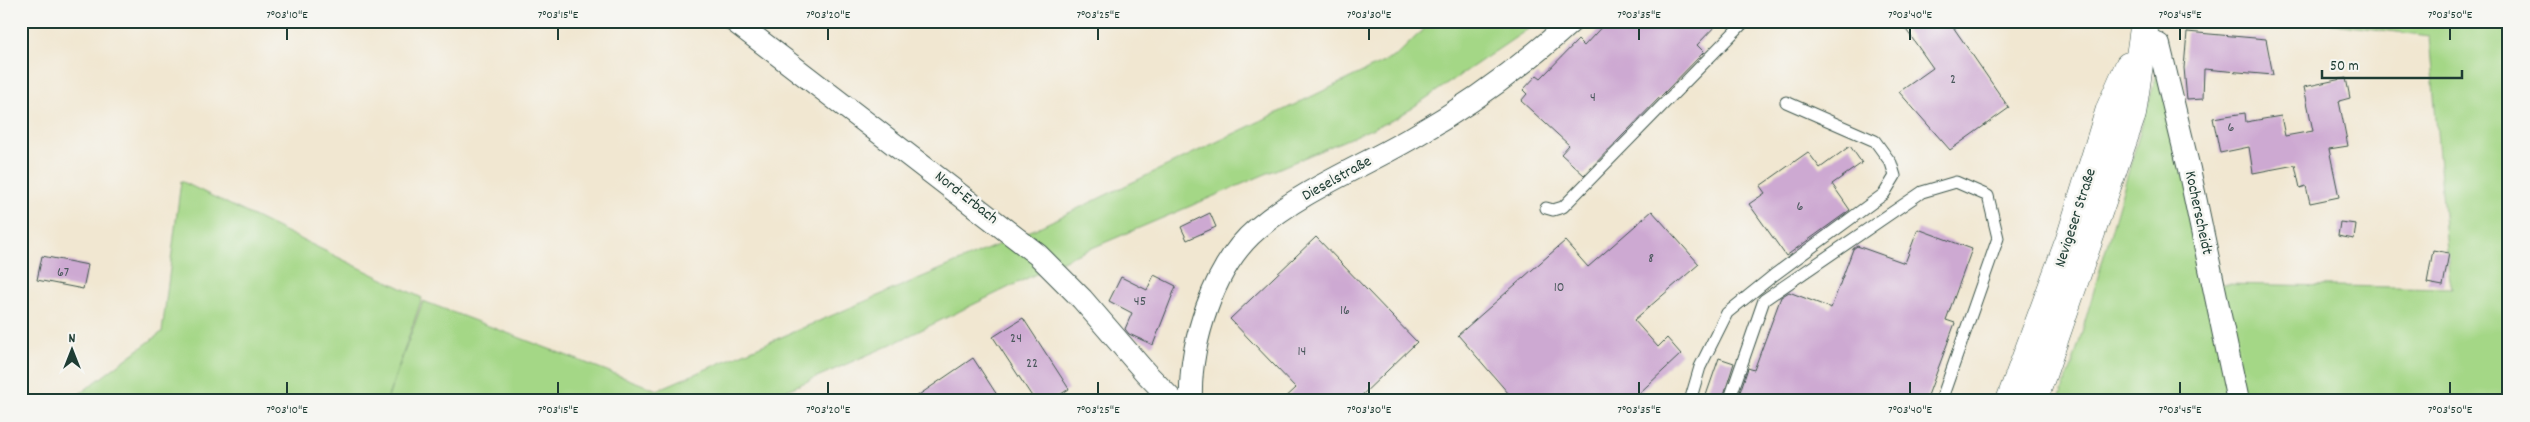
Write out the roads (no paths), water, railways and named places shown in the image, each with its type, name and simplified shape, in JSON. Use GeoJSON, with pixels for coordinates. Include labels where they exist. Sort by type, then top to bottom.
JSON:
{"type":"FeatureCollection","features":[{"type":"Feature","properties":{"kind":"main road","name":"Nevigeser Straße"},"geometry":{"type":"LineString","coordinates":[[2010,401],[2070,239],[2110,109],[2143,28]]}},
{"type":"Feature","properties":{"kind":"main road","name":"Nevigeser Straße"},"geometry":{"type":"LineString","coordinates":[[2032,401],[2132,114],[2143,28]]}},
{"type":"Feature","properties":{"kind":"street","name":"Nord-Erbach"},"geometry":{"type":"LineString","coordinates":[[734,21],[950,185],[1038,255],[1082,299],[1145,372],[1173,401]]}},
{"type":"Feature","properties":{"kind":"street","name":"Dieselstraße"},"geometry":{"type":"LineString","coordinates":[[1191,401],[1195,350],[1204,316],[1218,280],[1255,230],[1296,201],[1414,137],[1448,116],[1484,91],[1572,21]]}},
{"type":"Feature","properties":{"kind":"street","name":"Kocherscheidt"},"geometry":{"type":"LineString","coordinates":[[2143,28],[2159,45],[2189,169],[2238,401]]}},
{"type":"Feature","properties":{"kind":"lane"},"geometry":{"type":"LineString","coordinates":[[1546,208],[1553,210],[1563,207],[1745,21]]}},
{"type":"Feature","properties":{"kind":"lane"},"geometry":{"type":"LineString","coordinates":[[1690,401],[1700,367],[1727,313],[1774,275],[1884,194],[1895,176],[1891,162],[1875,141],[1786,102]]}},
{"type":"Feature","properties":{"kind":"lane"},"geometry":{"type":"LineString","coordinates":[[1729,401],[1764,300],[1922,192],[1956,182],[1988,196],[1998,238],[1941,401]]}}]}
